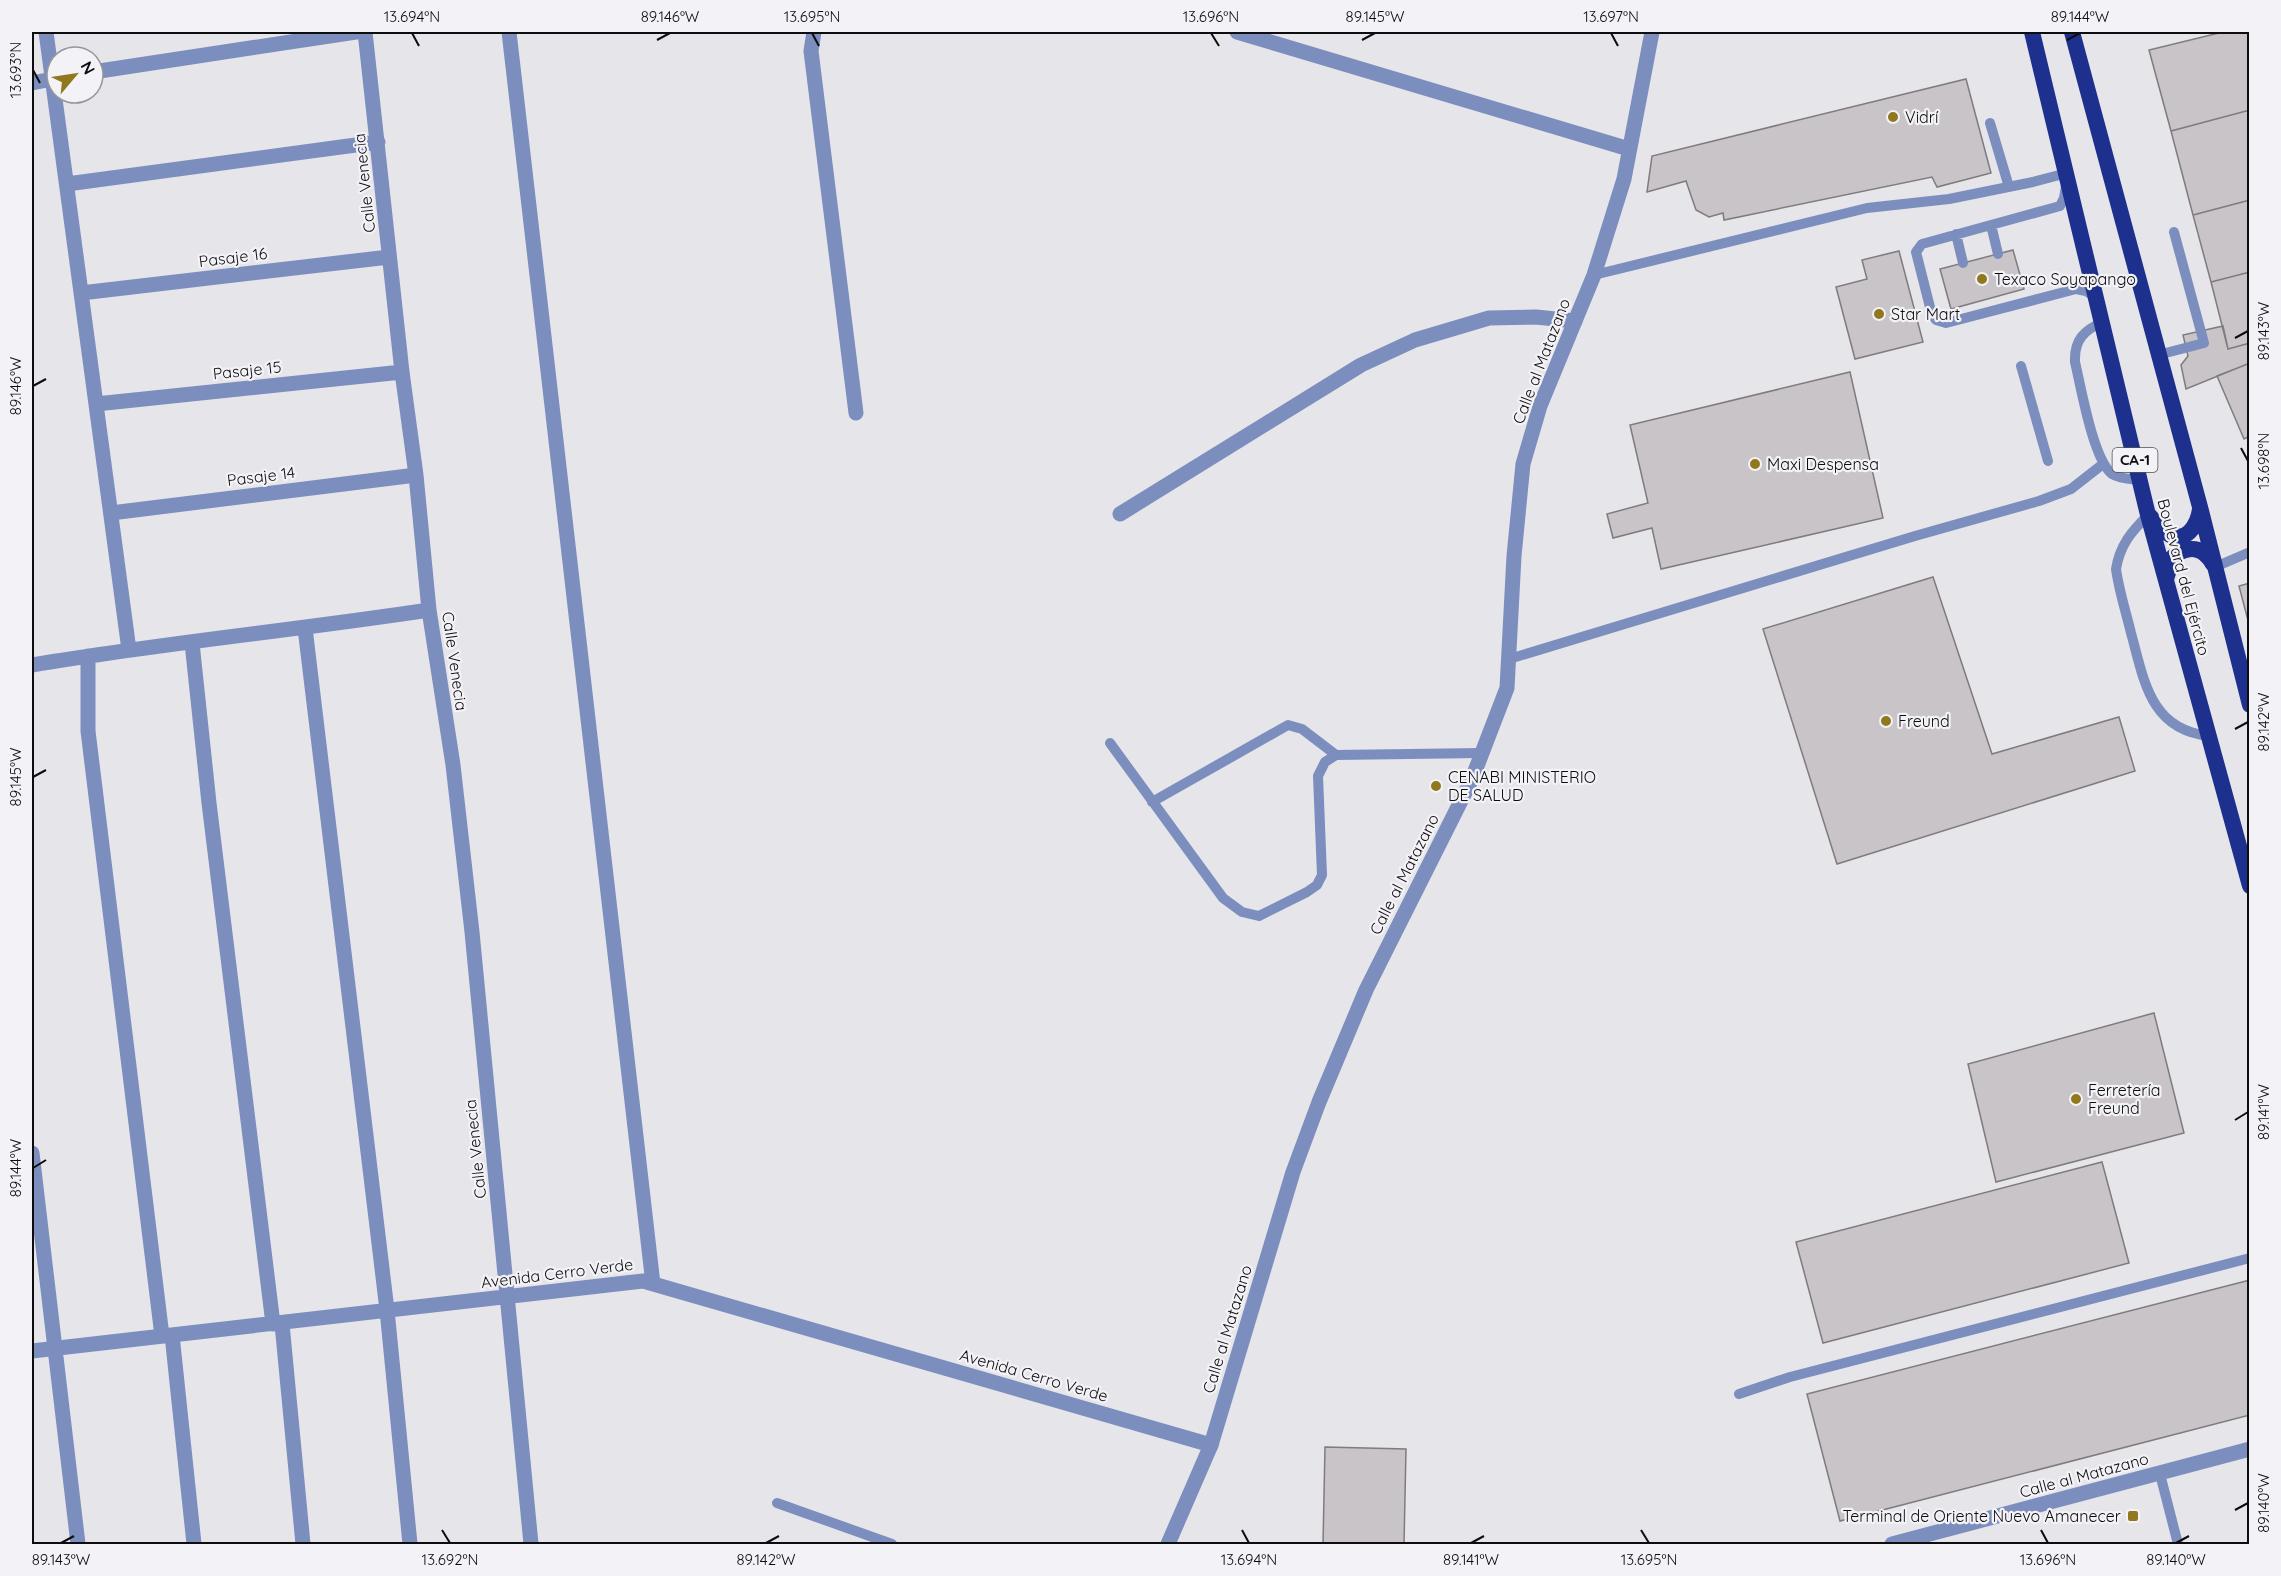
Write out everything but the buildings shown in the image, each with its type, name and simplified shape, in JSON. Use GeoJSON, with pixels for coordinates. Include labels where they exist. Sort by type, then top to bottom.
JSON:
{"type":"FeatureCollection","features":[{"type":"Feature","properties":{"kind":"highway"},"geometry":{"type":"LineString","coordinates":[[2024,32],[2048,94]]}},
{"type":"Feature","properties":{"kind":"highway","name":"Boulevard del Ejército"},"geometry":{"type":"LineString","coordinates":[[2032,32],[2148,514],[2250,886]]}},
{"type":"Feature","properties":{"kind":"highway","name":"Boulevard del Ejército"},"geometry":{"type":"LineString","coordinates":[[2072,32],[2200,507],[2250,705]]}},
{"type":"Feature","properties":{"kind":"highway"},"geometry":{"type":"LineString","coordinates":[[2148,514],[2169,535],[2181,537],[2192,531],[2200,507]]}},
{"type":"Feature","properties":{"kind":"highway"},"geometry":{"type":"LineString","coordinates":[[2166,579],[2173,557],[2187,549],[2201,550],[2207,554],[2215,567]]}},
{"type":"Feature","properties":{"kind":"street"},"geometry":{"type":"LineString","coordinates":[[105,70],[356,32]]}},
{"type":"Feature","properties":{"kind":"street","name":"Calle Venecia"},"geometry":{"type":"LineString","coordinates":[[365,32],[402,372],[416,475],[429,610],[453,765],[531,1545]]}},
{"type":"Feature","properties":{"kind":"street"},"geometry":{"type":"LineString","coordinates":[[509,32],[654,1284]]}},
{"type":"Feature","properties":{"kind":"street"},"geometry":{"type":"LineString","coordinates":[[814,32],[811,51],[856,413]]}},
{"type":"Feature","properties":{"kind":"street"},"geometry":{"type":"LineString","coordinates":[[1236,32],[1629,149]]}},
{"type":"Feature","properties":{"kind":"street","name":"Calle al Matazano"},"geometry":{"type":"LineString","coordinates":[[1168,1545],[1211,1445],[1293,1172],[1319,1102],[1366,990],[1472,779],[1507,688],[1514,556],[1523,464],[1540,406],[1594,275],[1624,179],[1652,32]]}},
{"type":"Feature","properties":{"kind":"street"},"geometry":{"type":"LineString","coordinates":[[58,105],[129,650]]}},
{"type":"Feature","properties":{"kind":"street"},"geometry":{"type":"LineString","coordinates":[[67,184],[378,142]]}},
{"type":"Feature","properties":{"kind":"street","name":"Pasaje 16"},"geometry":{"type":"LineString","coordinates":[[81,292],[389,256]]}},
{"type":"Feature","properties":{"kind":"street"},"geometry":{"type":"LineString","coordinates":[[1120,514],[1361,365],[1415,340],[1489,318],[1536,317],[1575,321]]}},
{"type":"Feature","properties":{"kind":"street","name":"Pasaje 15"},"geometry":{"type":"LineString","coordinates":[[96,404],[402,372]]}},
{"type":"Feature","properties":{"kind":"street","name":"Pasaje 14"},"geometry":{"type":"LineString","coordinates":[[111,513],[416,475]]}},
{"type":"Feature","properties":{"kind":"street"},"geometry":{"type":"LineString","coordinates":[[32,665],[429,610]]}},
{"type":"Feature","properties":{"kind":"street"},"geometry":{"type":"LineString","coordinates":[[305,628],[387,1310],[410,1545]]}},
{"type":"Feature","properties":{"kind":"street"},"geometry":{"type":"LineString","coordinates":[[192,643],[209,803],[277,1324],[303,1545]]}},
{"type":"Feature","properties":{"kind":"street"},"geometry":{"type":"LineString","coordinates":[[88,656],[88,730],[194,1545]]}},
{"type":"Feature","properties":{"kind":"street"},"geometry":{"type":"LineString","coordinates":[[32,1152],[78,1545]]}},
{"type":"Feature","properties":{"kind":"street","name":"Avenida Cerro Verde"},"geometry":{"type":"LineString","coordinates":[[32,1351],[643,1281],[1211,1445]]}},
{"type":"Feature","properties":{"kind":"street","name":"Calle al Matazano"},"geometry":{"type":"LineString","coordinates":[[1892,1545],[2250,1449]]}},
{"type":"Feature","properties":{"kind":"lane"},"geometry":{"type":"LineString","coordinates":[[1990,123],[2009,188]]}},
{"type":"Feature","properties":{"kind":"lane"},"geometry":{"type":"LineString","coordinates":[[1594,275],[1868,208],[1949,199],[2068,175],[2064,198],[2060,206],[1922,244],[1916,252],[1932,315],[1936,320],[1946,323],[2076,290],[2086,291],[2097,298]]}},
{"type":"Feature","properties":{"kind":"lane"},"geometry":{"type":"LineString","coordinates":[[1990,225],[1998,254]]}},
{"type":"Feature","properties":{"kind":"lane"},"geometry":{"type":"LineString","coordinates":[[2158,355],[2204,343],[2174,232]]}},
{"type":"Feature","properties":{"kind":"lane"},"geometry":{"type":"LineString","coordinates":[[1956,234],[1963,263]]}},
{"type":"Feature","properties":{"kind":"lane"},"geometry":{"type":"LineString","coordinates":[[2009,293],[2012,305]]}},
{"type":"Feature","properties":{"kind":"lane"},"geometry":{"type":"LineString","coordinates":[[1974,303],[1977,315]]}},
{"type":"Feature","properties":{"kind":"lane"},"geometry":{"type":"LineString","coordinates":[[2103,322],[2089,328],[2080,337],[2075,350],[2075,362],[2097,449],[2103,464],[2114,475],[2140,480]]}},
{"type":"Feature","properties":{"kind":"lane"},"geometry":{"type":"LineString","coordinates":[[2021,366],[2048,461]]}},
{"type":"Feature","properties":{"kind":"lane"},"geometry":{"type":"LineString","coordinates":[[1509,659],[1904,539],[2039,501],[2071,489],[2103,464]]}},
{"type":"Feature","properties":{"kind":"lane"},"geometry":{"type":"LineString","coordinates":[[2148,514],[2124,542],[2116,569],[2140,665],[2147,690],[2161,712],[2185,730],[2208,736]]}},
{"type":"Feature","properties":{"kind":"lane"},"geometry":{"type":"LineString","coordinates":[[2215,567],[2250,552]]}},
{"type":"Feature","properties":{"kind":"lane"},"geometry":{"type":"LineString","coordinates":[[1152,802],[1288,725],[1302,729],[1336,755]]}},
{"type":"Feature","properties":{"kind":"lane"},"geometry":{"type":"LineString","coordinates":[[1110,743],[1223,898],[1242,912],[1259,916],[1307,892],[1317,885],[1322,875],[1318,776],[1325,762],[1336,755],[1482,753]]}},
{"type":"Feature","properties":{"kind":"lane"},"geometry":{"type":"LineString","coordinates":[[1739,1394],[1790,1377],[2250,1258]]}},
{"type":"Feature","properties":{"kind":"lane"},"geometry":{"type":"LineString","coordinates":[[2160,1474],[2178,1545]]}},
{"type":"Feature","properties":{"kind":"lane"},"geometry":{"type":"LineString","coordinates":[[777,1503],[892,1545]]}},
{"type":"Feature","properties":{"kind":"place","name":"Vidrí"},"geometry":{"type":"Point","coordinates":[1893,117]}},
{"type":"Feature","properties":{"kind":"place","name":"Texaco Soyapango"},"geometry":{"type":"Point","coordinates":[1982,279]}},
{"type":"Feature","properties":{"kind":"place","name":"Star Mart"},"geometry":{"type":"Point","coordinates":[1879,314]}},
{"type":"Feature","properties":{"kind":"place","name":"Maxi Despensa"},"geometry":{"type":"Point","coordinates":[1755,464]}},
{"type":"Feature","properties":{"kind":"place","name":"Freund"},"geometry":{"type":"Point","coordinates":[1886,721]}},
{"type":"Feature","properties":{"kind":"place","name":"CENABI MINISTERIO DE SALUD"},"geometry":{"type":"Point","coordinates":[1436,786]}},
{"type":"Feature","properties":{"kind":"place","name":"Ferretería Freund"},"geometry":{"type":"Point","coordinates":[2076,1099]}},
{"type":"Feature","properties":{"kind":"place","name":"Terminal de Oriente Nuevo Amanecer"},"geometry":{"type":"Point","coordinates":[2133,1516]}}]}
